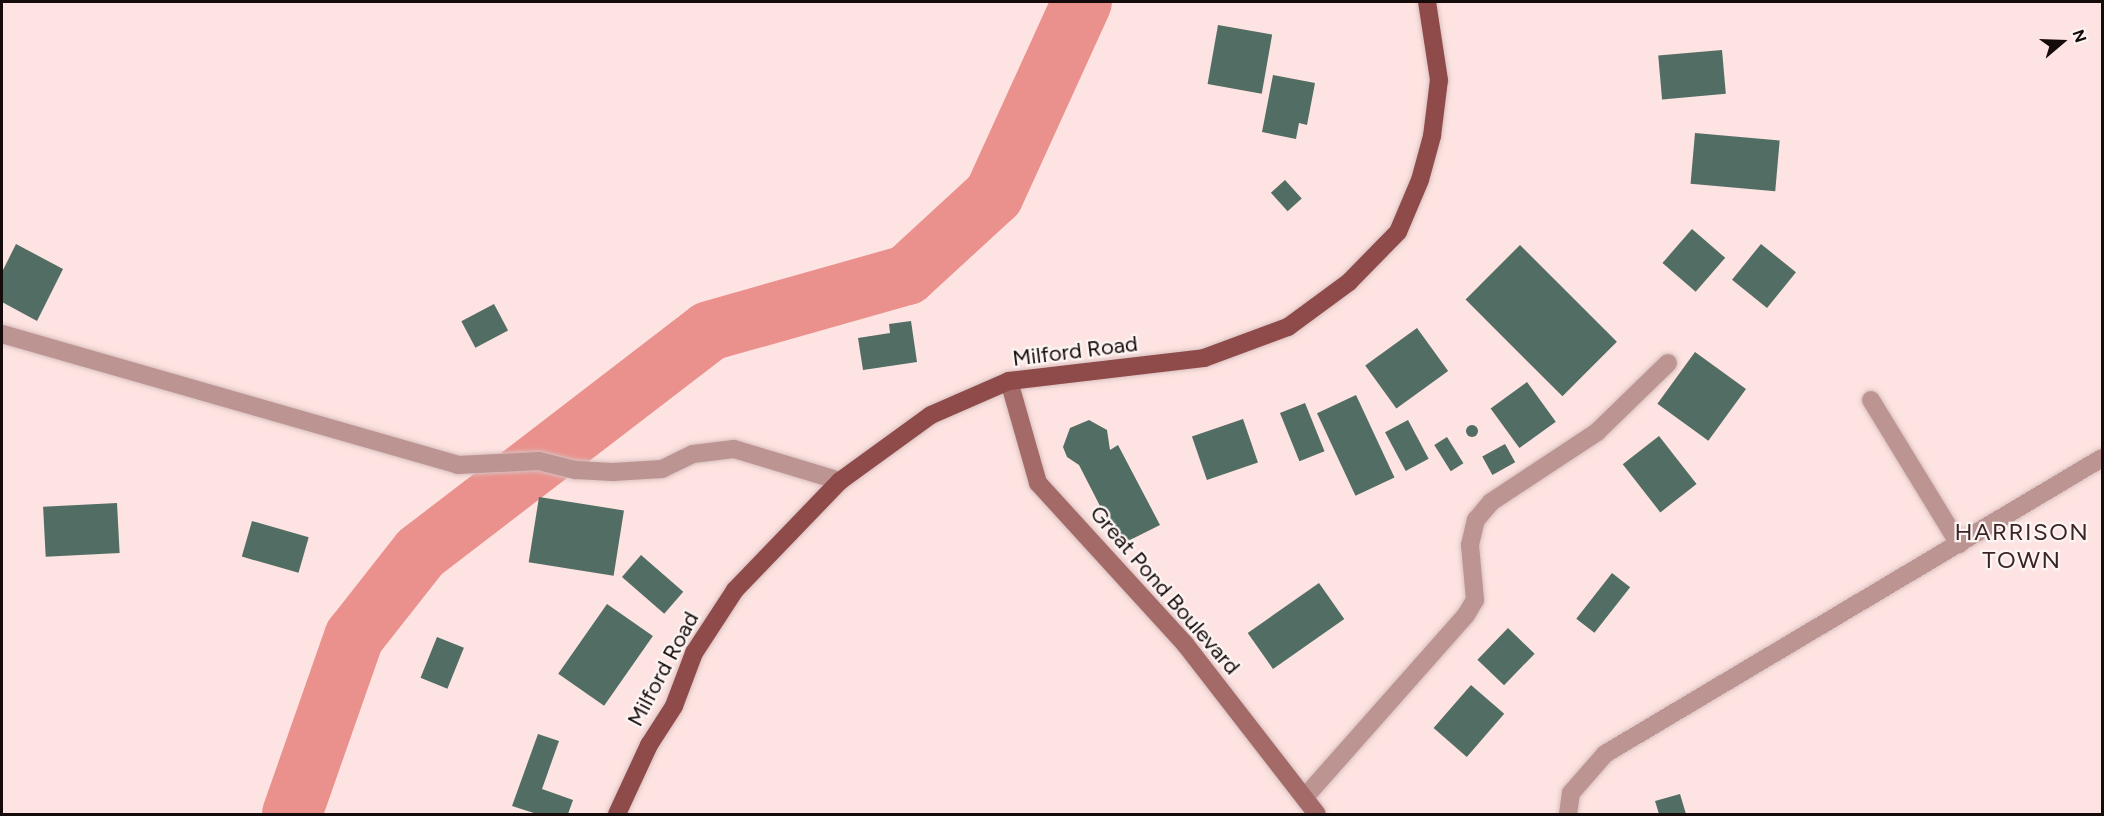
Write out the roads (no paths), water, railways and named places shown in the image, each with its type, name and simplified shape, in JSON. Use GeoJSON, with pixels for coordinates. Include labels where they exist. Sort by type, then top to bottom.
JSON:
{"type":"FeatureCollection","features":[{"type":"Feature","properties":{"kind":"main road","name":"Milford Road"},"geometry":{"type":"LineString","coordinates":[[617,814],[649,745],[674,706],[694,653],[735,590],[840,481],[931,415],[1010,381],[1204,358],[1288,327],[1348,282],[1398,232],[1420,180],[1432,136],[1439,80],[1427,2]]}},
{"type":"Feature","properties":{"kind":"street"},"geometry":{"type":"LineString","coordinates":[[2,334],[458,465],[539,461],[576,470],[613,472],[662,469],[693,454],[734,449],[840,481]]}},
{"type":"Feature","properties":{"kind":"street"},"geometry":{"type":"LineString","coordinates":[[1305,797],[1466,615],[1475,600],[1470,545],[1476,520],[1491,502],[1597,432],[1668,363]]}},
{"type":"Feature","properties":{"kind":"street","name":"Great Pond Boulevard"},"geometry":{"type":"LineString","coordinates":[[1010,381],[1038,483],[1185,644],[1317,814]]}},
{"type":"Feature","properties":{"kind":"street"},"geometry":{"type":"LineString","coordinates":[[1871,400],[1959,544]]}},
{"type":"Feature","properties":{"kind":"street"},"geometry":{"type":"LineString","coordinates":[[1568,814],[1571,793],[1605,754],[2103,458]]}},
{"type":"Feature","properties":{"kind":"waterway"},"geometry":{"type":"LineString","coordinates":[[292,814],[354,637],[420,553],[709,331],[907,275],[994,195],[1082,2]]}},
{"type":"Feature","properties":{"kind":"district","name":"HARRISON TOWN"},"geometry":{"type":"Point","coordinates":[2022,546]}}]}
